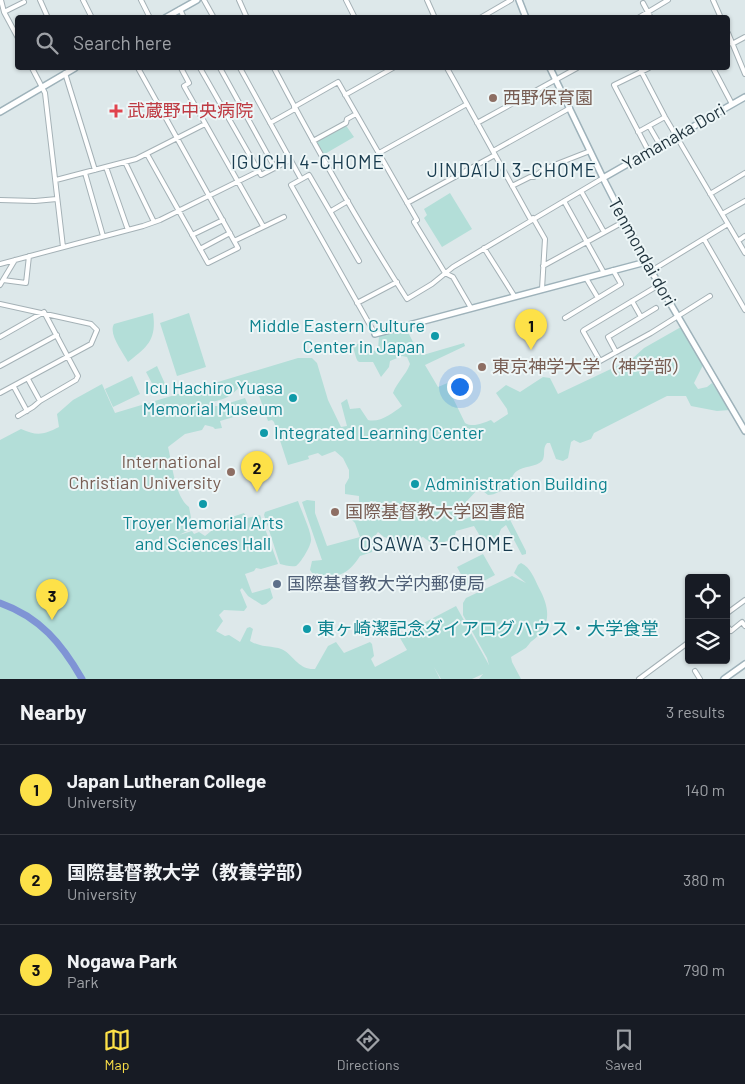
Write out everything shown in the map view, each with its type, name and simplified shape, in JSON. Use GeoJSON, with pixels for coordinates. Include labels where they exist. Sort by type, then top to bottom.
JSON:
{"type":"FeatureCollection","features":[{"type":"Feature","properties":{"kind":"main road"},"geometry":{"type":"LineString","coordinates":[[170,15],[197,0]]}},
{"type":"Feature","properties":{"kind":"main road"},"geometry":{"type":"LineString","coordinates":[[519,0],[525,15]]}},
{"type":"Feature","properties":{"kind":"main road"},"geometry":{"type":"LineString","coordinates":[[0,112],[71,70]]}},
{"type":"Feature","properties":{"kind":"main road","name":"Tenmondai dori"},"geometry":{"type":"LineString","coordinates":[[551,70],[646,262],[745,431]]}},
{"type":"Feature","properties":{"kind":"main road","name":"Yamanaka Dori"},"geometry":{"type":"LineString","coordinates":[[603,178],[743,98]]}},
{"type":"Feature","properties":{"kind":"main road"},"geometry":{"type":"LineString","coordinates":[[375,334],[646,262]]}},
{"type":"Feature","properties":{"kind":"main road"},"geometry":{"type":"LineString","coordinates":[[724,679],[745,664]]}},
{"type":"Feature","properties":{"kind":"street"},"geometry":{"type":"LineString","coordinates":[[1,0],[4,12],[15,33]]}},
{"type":"Feature","properties":{"kind":"street"},"geometry":{"type":"LineString","coordinates":[[40,0],[47,15]]}},
{"type":"Feature","properties":{"kind":"street"},"geometry":{"type":"LineString","coordinates":[[83,0],[90,15]]}},
{"type":"Feature","properties":{"kind":"street"},"geometry":{"type":"LineString","coordinates":[[141,0],[148,15]]}},
{"type":"Feature","properties":{"kind":"street"},"geometry":{"type":"LineString","coordinates":[[204,0],[212,15]]}},
{"type":"Feature","properties":{"kind":"street"},"geometry":{"type":"LineString","coordinates":[[239,0],[246,15]]}},
{"type":"Feature","properties":{"kind":"street"},"geometry":{"type":"LineString","coordinates":[[346,0],[354,15]]}},
{"type":"Feature","properties":{"kind":"street"},"geometry":{"type":"LineString","coordinates":[[426,0],[434,15]]}},
{"type":"Feature","properties":{"kind":"street"},"geometry":{"type":"LineString","coordinates":[[485,15],[510,0]]}},
{"type":"Feature","properties":{"kind":"street"},"geometry":{"type":"LineString","coordinates":[[643,15],[668,0]]}},
{"type":"Feature","properties":{"kind":"street"},"geometry":{"type":"LineString","coordinates":[[713,0],[720,15]]}},
{"type":"Feature","properties":{"kind":"street"},"geometry":{"type":"LineString","coordinates":[[4,12],[24,2]]}},
{"type":"Feature","properties":{"kind":"street"},"geometry":{"type":"LineString","coordinates":[[644,3],[650,15]]}},
{"type":"Feature","properties":{"kind":"street"},"geometry":{"type":"LineString","coordinates":[[180,9],[183,15]]}},
{"type":"Feature","properties":{"kind":"street"},"geometry":{"type":"LineString","coordinates":[[745,37],[730,43],[745,74]]}},
{"type":"Feature","properties":{"kind":"street"},"geometry":{"type":"LineString","coordinates":[[33,70],[45,93],[63,246]]}},
{"type":"Feature","properties":{"kind":"street"},"geometry":{"type":"LineString","coordinates":[[139,70],[238,248],[208,263],[147,154]]}},
{"type":"Feature","properties":{"kind":"street"},"geometry":{"type":"LineString","coordinates":[[182,70],[189,83],[184,86],[262,226]]}},
{"type":"Feature","properties":{"kind":"street"},"geometry":{"type":"LineString","coordinates":[[201,70],[261,175],[290,160]]}},
{"type":"Feature","properties":{"kind":"street"},"geometry":{"type":"LineString","coordinates":[[221,70],[275,168]]}},
{"type":"Feature","properties":{"kind":"street"},"geometry":{"type":"LineString","coordinates":[[241,70],[301,179]]}},
{"type":"Feature","properties":{"kind":"street"},"geometry":{"type":"LineString","coordinates":[[275,70],[313,141],[407,299],[432,284],[453,267],[603,178]]}},
{"type":"Feature","properties":{"kind":"street"},"geometry":{"type":"LineString","coordinates":[[345,95],[389,70]]}},
{"type":"Feature","properties":{"kind":"street"},"geometry":{"type":"LineString","coordinates":[[449,70],[512,186],[545,239],[542,289]]}},
{"type":"Feature","properties":{"kind":"street"},"geometry":{"type":"LineString","coordinates":[[477,123],[573,70]]}},
{"type":"Feature","properties":{"kind":"street"},"geometry":{"type":"LineString","coordinates":[[714,70],[732,104]]}},
{"type":"Feature","properties":{"kind":"street"},"geometry":{"type":"LineString","coordinates":[[649,152],[614,84],[641,71],[664,118],[745,253]]}},
{"type":"Feature","properties":{"kind":"street"},"geometry":{"type":"LineString","coordinates":[[65,73],[95,170]]}},
{"type":"Feature","properties":{"kind":"street"},"geometry":{"type":"LineString","coordinates":[[270,123],[338,82],[417,220],[414,222],[445,273],[453,277],[471,308]]}},
{"type":"Feature","properties":{"kind":"street"},"geometry":{"type":"LineString","coordinates":[[743,98],[745,106]]}},
{"type":"Feature","properties":{"kind":"street"},"geometry":{"type":"LineString","coordinates":[[379,153],[467,104]]}},
{"type":"Feature","properties":{"kind":"street"},"geometry":{"type":"LineString","coordinates":[[407,202],[570,108]]}},
{"type":"Feature","properties":{"kind":"street"},"geometry":{"type":"LineString","coordinates":[[313,141],[346,123],[347,119],[356,114]]}},
{"type":"Feature","properties":{"kind":"street"},"geometry":{"type":"LineString","coordinates":[[638,132],[664,118]]}},
{"type":"Feature","properties":{"kind":"street"},"geometry":{"type":"LineString","coordinates":[[56,180],[126,162],[147,154],[205,124]]}},
{"type":"Feature","properties":{"kind":"street"},"geometry":{"type":"LineString","coordinates":[[649,126],[660,145]]}},
{"type":"Feature","properties":{"kind":"street"},"geometry":{"type":"LineString","coordinates":[[512,186],[530,177],[534,177],[544,169],[590,151]]}},
{"type":"Feature","properties":{"kind":"street"},"geometry":{"type":"LineString","coordinates":[[126,162],[154,222]]}},
{"type":"Feature","properties":{"kind":"street"},"geometry":{"type":"LineString","coordinates":[[106,167],[128,230]]}},
{"type":"Feature","properties":{"kind":"street"},"geometry":{"type":"LineString","coordinates":[[0,264],[154,222],[259,171]]}},
{"type":"Feature","properties":{"kind":"street"},"geometry":{"type":"LineString","coordinates":[[85,173],[103,236]]}},
{"type":"Feature","properties":{"kind":"street"},"geometry":{"type":"LineString","coordinates":[[710,194],[745,173]]}},
{"type":"Feature","properties":{"kind":"street"},"geometry":{"type":"LineString","coordinates":[[359,261],[309,175],[291,185],[375,334]]}},
{"type":"Feature","properties":{"kind":"street"},"geometry":{"type":"LineString","coordinates":[[581,191],[604,232]]}},
{"type":"Feature","properties":{"kind":"street"},"geometry":{"type":"LineString","coordinates":[[0,200],[35,201],[57,199]]}},
{"type":"Feature","properties":{"kind":"street"},"geometry":{"type":"LineString","coordinates":[[564,200],[604,273]]}},
{"type":"Feature","properties":{"kind":"street"},"geometry":{"type":"LineString","coordinates":[[331,211],[348,201]]}},
{"type":"Feature","properties":{"kind":"street"},"geometry":{"type":"LineString","coordinates":[[722,214],[745,201]]}},
{"type":"Feature","properties":{"kind":"street"},"geometry":{"type":"LineString","coordinates":[[234,241],[284,217]]}},
{"type":"Feature","properties":{"kind":"street"},"geometry":{"type":"LineString","coordinates":[[192,235],[223,220]]}},
{"type":"Feature","properties":{"kind":"street"},"geometry":{"type":"LineString","coordinates":[[543,266],[625,221]]}},
{"type":"Feature","properties":{"kind":"street"},"geometry":{"type":"LineString","coordinates":[[651,271],[728,224]]}},
{"type":"Feature","properties":{"kind":"street"},"geometry":{"type":"LineString","coordinates":[[200,249],[230,233]]}},
{"type":"Feature","properties":{"kind":"street"},"geometry":{"type":"LineString","coordinates":[[738,241],[745,236]]}},
{"type":"Feature","properties":{"kind":"street"},"geometry":{"type":"LineString","coordinates":[[704,239],[745,310]]}},
{"type":"Feature","properties":{"kind":"street"},"geometry":{"type":"LineString","coordinates":[[484,248],[515,297]]}},
{"type":"Feature","properties":{"kind":"street"},"geometry":{"type":"LineString","coordinates":[[3,280],[26,283],[29,256]]}},
{"type":"Feature","properties":{"kind":"street"},"geometry":{"type":"LineString","coordinates":[[0,285],[15,260]]}},
{"type":"Feature","properties":{"kind":"street"},"geometry":{"type":"LineString","coordinates":[[565,318],[621,284],[613,270]]}},
{"type":"Feature","properties":{"kind":"street"},"geometry":{"type":"LineString","coordinates":[[586,278],[598,298]]}},
{"type":"Feature","properties":{"kind":"street"},"geometry":{"type":"LineString","coordinates":[[357,303],[396,282]]}},
{"type":"Feature","properties":{"kind":"street"},"geometry":{"type":"LineString","coordinates":[[659,285],[583,331],[600,361],[710,296]]}},
{"type":"Feature","properties":{"kind":"street"},"geometry":{"type":"LineString","coordinates":[[632,301],[642,317]]}},
{"type":"Feature","properties":{"kind":"street"},"geometry":{"type":"LineString","coordinates":[[0,304],[44,312],[91,324],[96,328],[91,344],[0,393]]}},
{"type":"Feature","properties":{"kind":"street"},"geometry":{"type":"LineString","coordinates":[[616,352],[608,337],[656,308]]}},
{"type":"Feature","properties":{"kind":"street"},"geometry":{"type":"LineString","coordinates":[[18,416],[33,407],[40,400],[76,380],[78,376],[44,312]]}},
{"type":"Feature","properties":{"kind":"street"},"geometry":{"type":"LineString","coordinates":[[0,337],[44,312]]}},
{"type":"Feature","properties":{"kind":"street"},"geometry":{"type":"LineString","coordinates":[[0,366],[57,335]]}},
{"type":"Feature","properties":{"kind":"street"},"geometry":{"type":"LineString","coordinates":[[28,379],[40,400]]}},
{"type":"Feature","properties":{"kind":"street"},"geometry":{"type":"LineString","coordinates":[[14,387],[27,411]]}},
{"type":"Feature","properties":{"kind":"street"},"geometry":{"type":"LineString","coordinates":[[730,611],[745,600]]}},
{"type":"Feature","properties":{"kind":"street"},"geometry":{"type":"LineString","coordinates":[[730,630],[742,622],[745,626]]}},
{"type":"Feature","properties":{"kind":"street"},"geometry":{"type":"LineString","coordinates":[[639,679],[685,645]]}},
{"type":"Feature","properties":{"kind":"street"},"geometry":{"type":"LineString","coordinates":[[695,671],[700,679]]}},
{"type":"Feature","properties":{"kind":"green space"},"geometry":{"type":"Polygon","coordinates":[[[345,124],[354,137],[323,155],[316,141],[345,124]]]}},
{"type":"Feature","properties":{"kind":"green space"},"geometry":{"type":"Polygon","coordinates":[[[450,193],[472,229],[442,247],[424,218],[427,215],[424,209],[450,193]]]}},
{"type":"Feature","properties":{"kind":"green space"},"geometry":{"type":"Polygon","coordinates":[[[153,313],[153,330],[149,342],[128,362],[114,338],[114,324],[153,313]]]}},
{"type":"Feature","properties":{"kind":"green space"},"geometry":{"type":"Polygon","coordinates":[[[189,313],[206,367],[177,376],[160,323],[189,313]]]}},
{"type":"Feature","properties":{"kind":"green space"},"geometry":{"type":"Polygon","coordinates":[[[405,326],[415,346],[423,355],[464,343],[465,346],[425,365],[438,387],[452,381],[456,389],[452,396],[465,423],[471,425],[491,420],[494,423],[508,414],[507,409],[496,393],[506,385],[520,392],[543,377],[550,378],[558,394],[632,359],[644,348],[681,327],[704,363],[694,383],[698,389],[707,387],[712,383],[730,410],[717,411],[691,406],[686,396],[667,396],[594,433],[591,439],[580,443],[574,440],[571,442],[568,458],[563,461],[556,459],[550,443],[547,443],[542,461],[517,471],[502,490],[488,495],[479,488],[466,502],[465,509],[458,516],[459,518],[463,520],[474,515],[476,511],[475,506],[503,502],[526,554],[522,555],[506,525],[501,529],[497,539],[486,546],[474,526],[456,531],[454,538],[437,545],[423,537],[405,543],[384,537],[378,532],[375,536],[372,552],[360,556],[351,567],[341,574],[330,577],[315,577],[310,570],[312,561],[322,560],[302,502],[307,500],[315,501],[315,513],[327,546],[360,537],[355,523],[351,519],[359,508],[359,496],[345,494],[349,470],[343,458],[335,451],[322,456],[318,453],[308,456],[309,459],[288,465],[274,422],[272,420],[268,421],[256,387],[243,385],[227,397],[213,402],[215,406],[220,406],[245,398],[251,412],[220,421],[222,428],[215,429],[205,425],[202,430],[185,434],[168,447],[177,488],[180,496],[189,507],[193,528],[179,535],[192,531],[194,534],[199,532],[205,536],[226,519],[244,513],[247,518],[260,515],[278,564],[261,569],[256,568],[254,571],[245,574],[252,593],[270,588],[273,598],[262,605],[248,596],[242,588],[240,590],[247,607],[244,611],[224,610],[219,615],[223,621],[216,631],[225,636],[229,635],[240,642],[247,628],[250,627],[253,629],[250,641],[281,649],[302,666],[310,669],[315,669],[328,646],[336,642],[344,653],[370,642],[374,656],[371,659],[375,667],[407,650],[400,638],[415,631],[414,628],[456,606],[489,665],[463,615],[463,603],[466,598],[512,576],[526,583],[514,573],[521,563],[530,570],[543,595],[547,616],[546,623],[538,635],[525,648],[511,657],[521,679],[479,679],[483,674],[472,679],[441,679],[434,667],[440,679],[0,679],[0,440],[21,429],[40,434],[59,427],[57,414],[73,400],[102,384],[115,413],[298,358],[312,358],[317,363],[328,400],[341,427],[347,426],[341,403],[347,399],[350,409],[360,408],[368,420],[377,420],[395,412],[402,406],[393,393],[410,364],[407,357],[402,356],[390,361],[389,367],[381,377],[373,362],[358,362],[353,347],[357,344],[366,344],[373,351],[378,350],[379,335],[405,326]]]}},
{"type":"Feature","properties":{"kind":"green space"},"geometry":{"type":"Polygon","coordinates":[[[157,366],[166,386],[156,391],[146,372],[157,366]]]}},
{"type":"Feature","properties":{"kind":"green space"},"geometry":{"type":"Polygon","coordinates":[[[132,376],[140,394],[113,407],[105,389],[132,376]]]}},
{"type":"Feature","properties":{"kind":"green space"},"geometry":{"type":"Polygon","coordinates":[[[298,501],[311,535],[311,542],[298,565],[280,564],[264,515],[265,512],[298,501]]]}},
{"type":"Feature","properties":{"kind":"green space"},"geometry":{"type":"Polygon","coordinates":[[[483,554],[495,575],[469,589],[457,567],[483,554]]]}},
{"type":"Feature","properties":{"kind":"waterway"},"geometry":{"type":"LineString","coordinates":[[0,603],[27,616],[48,633],[58,643],[82,679]]}},
{"type":"Feature","properties":{"kind":"place","name":"西野保育園"},"geometry":{"type":"Point","coordinates":[493,98]}},
{"type":"Feature","properties":{"kind":"place","name":"武蔵野中央病院"},"geometry":{"type":"Point","coordinates":[116,111]}},
{"type":"Feature","properties":{"kind":"place","name":"Middle Eastern Culture Center in Japan"},"geometry":{"type":"Point","coordinates":[435,336]}},
{"type":"Feature","properties":{"kind":"place","name":"Japan Lutheran College"},"geometry":{"type":"Point","coordinates":[531,350]}},
{"type":"Feature","properties":{"kind":"place","name":"東京神学大学（神学部）"},"geometry":{"type":"Point","coordinates":[482,367]}},
{"type":"Feature","properties":{"kind":"place","name":"Icu Hachiro Yuasa Memorial Museum"},"geometry":{"type":"Point","coordinates":[293,398]}},
{"type":"Feature","properties":{"kind":"place","name":"Integrated Learning Center"},"geometry":{"type":"Point","coordinates":[264,433]}},
{"type":"Feature","properties":{"kind":"place","name":"International Christian University"},"geometry":{"type":"Point","coordinates":[231,472]}},
{"type":"Feature","properties":{"kind":"place","name":"Administration Building"},"geometry":{"type":"Point","coordinates":[415,484]}},
{"type":"Feature","properties":{"kind":"place","name":"国際基督教大学（教養学部）"},"geometry":{"type":"Point","coordinates":[257,492]}},
{"type":"Feature","properties":{"kind":"place","name":"Troyer Memorial Arts and Sciences Hall"},"geometry":{"type":"Point","coordinates":[203,504]}},
{"type":"Feature","properties":{"kind":"place","name":"国際基督教大学図書館"},"geometry":{"type":"Point","coordinates":[335,512]}},
{"type":"Feature","properties":{"kind":"place","name":"国際基督教大学内郵便局"},"geometry":{"type":"Point","coordinates":[277,584]}},
{"type":"Feature","properties":{"kind":"place","name":"Nogawa Park"},"geometry":{"type":"Point","coordinates":[52,620]}},
{"type":"Feature","properties":{"kind":"place","name":"東ヶ崎潔記念ダイアログハウス・大学食堂"},"geometry":{"type":"Point","coordinates":[307,629]}},
{"type":"Feature","properties":{"kind":"district","name":"IGUCHI 4-CHOME"},"geometry":{"type":"Point","coordinates":[308,162]}},
{"type":"Feature","properties":{"kind":"district","name":"JINDAIJI 3-CHOME"},"geometry":{"type":"Point","coordinates":[512,170]}},
{"type":"Feature","properties":{"kind":"district","name":"OSAWA 3-CHOME"},"geometry":{"type":"Point","coordinates":[437,544]}}]}
